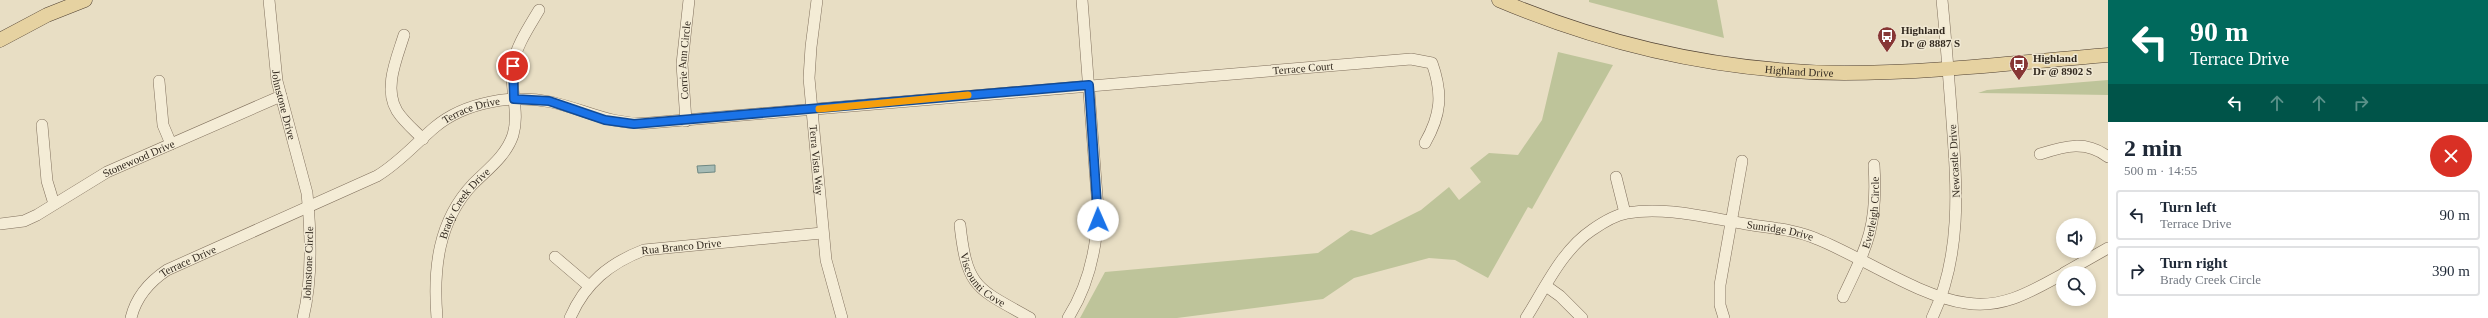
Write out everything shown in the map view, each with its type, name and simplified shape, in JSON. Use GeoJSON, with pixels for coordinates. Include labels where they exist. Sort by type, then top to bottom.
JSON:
{"type":"FeatureCollection","features":[{"type":"Feature","properties":{"kind":"main road"},"geometry":{"type":"LineString","coordinates":[[0,40],[46,15],[83,0]]}},
{"type":"Feature","properties":{"kind":"main road","name":"Highland Drive"},"geometry":{"type":"LineString","coordinates":[[1499,0],[1536,15],[1603,38],[1699,60],[1788,70],[1836,73],[1948,68],[2108,55]]}},
{"type":"Feature","properties":{"kind":"street","name":"Johnstone Drive"},"geometry":{"type":"LineString","coordinates":[[268,0],[274,65],[307,193],[308,207]]}},
{"type":"Feature","properties":{"kind":"street","name":"Corrie Ann Circle"},"geometry":{"type":"LineString","coordinates":[[686,120],[682,64],[689,0]]}},
{"type":"Feature","properties":{"kind":"street","name":"Terra Vista Way"},"geometry":{"type":"LineString","coordinates":[[817,0],[809,63],[812,109],[822,232],[831,287],[842,318]]}},
{"type":"Feature","properties":{"kind":"street"},"geometry":{"type":"LineString","coordinates":[[1068,318],[1089,274],[1098,230],[1082,0]]}},
{"type":"Feature","properties":{"kind":"street","name":"Newcastle Drive"},"geometry":{"type":"LineString","coordinates":[[1932,318],[1942,297],[1956,238],[1955,160],[1942,0]]}},
{"type":"Feature","properties":{"kind":"street","name":"Brady Creek Drive"},"geometry":{"type":"LineString","coordinates":[[437,318],[435,275],[444,232],[461,200],[508,147],[513,134],[513,73],[515,58],[539,10]]}},
{"type":"Feature","properties":{"kind":"street"},"geometry":{"type":"LineString","coordinates":[[404,36],[392,76],[393,100],[400,115],[423,138]]}},
{"type":"Feature","properties":{"kind":"street","name":"Terrace Court"},"geometry":{"type":"LineString","coordinates":[[1089,85],[1411,59],[1422,60],[1432,63],[1438,83],[1439,103],[1434,126],[1425,143]]}},
{"type":"Feature","properties":{"kind":"street"},"geometry":{"type":"LineString","coordinates":[[159,80],[163,125],[171,144]]}},
{"type":"Feature","properties":{"kind":"street","name":"Terrace Drive"},"geometry":{"type":"LineString","coordinates":[[131,318],[142,293],[149,284],[167,270],[377,176],[402,159],[436,126],[470,108],[514,99],[555,103],[619,122],[642,124],[1089,85]]}},
{"type":"Feature","properties":{"kind":"street","name":"Stonewood Drive"},"geometry":{"type":"LineString","coordinates":[[0,224],[24,221],[107,172],[281,96]]}},
{"type":"Feature","properties":{"kind":"street"},"geometry":{"type":"LineString","coordinates":[[42,125],[47,181],[54,204]]}},
{"type":"Feature","properties":{"kind":"street"},"geometry":{"type":"LineString","coordinates":[[2040,154],[2075,145],[2099,150],[2108,158]]}},
{"type":"Feature","properties":{"kind":"street"},"geometry":{"type":"LineString","coordinates":[[1724,318],[1720,305],[1720,285],[1730,221],[1742,161]]}},
{"type":"Feature","properties":{"kind":"street","name":"Everleigh Circle"},"geometry":{"type":"LineString","coordinates":[[1843,297],[1861,260],[1873,226],[1876,209],[1874,165]]}},
{"type":"Feature","properties":{"kind":"street"},"geometry":{"type":"LineString","coordinates":[[1616,177],[1625,213]]}},
{"type":"Feature","properties":{"kind":"street","name":"Johnstone Circle"},"geometry":{"type":"LineString","coordinates":[[303,318],[308,288],[308,207]]}},
{"type":"Feature","properties":{"kind":"street","name":"Sunridge Drive"},"geometry":{"type":"LineString","coordinates":[[1526,318],[1576,243],[1606,221],[1625,213],[1664,212],[1803,233],[1942,297],[1966,304],[2006,302],[2028,294],[2056,278]]}},
{"type":"Feature","properties":{"kind":"street","name":"Viscounti Cove"},"geometry":{"type":"LineString","coordinates":[[960,225],[963,255],[968,271],[974,281],[992,297],[1030,318]]}},
{"type":"Feature","properties":{"kind":"street","name":"Rua Branco Drive"},"geometry":{"type":"LineString","coordinates":[[570,318],[589,286],[605,270],[623,258],[644,250],[822,232]]}},
{"type":"Feature","properties":{"kind":"street","name":"Sunridge Drive"},"geometry":{"type":"LineString","coordinates":[[2076,266],[2108,248]]}},
{"type":"Feature","properties":{"kind":"street"},"geometry":{"type":"LineString","coordinates":[[555,257],[589,286]]}},
{"type":"Feature","properties":{"kind":"street"},"geometry":{"type":"LineString","coordinates":[[1546,286],[1560,296],[1582,318]]}},
{"type":"Feature","properties":{"kind":"green space"},"geometry":{"type":"Polygon","coordinates":[[[1589,0],[1717,0],[1724,38],[1589,2],[1589,0]]]}},
{"type":"Feature","properties":{"kind":"green space"},"geometry":{"type":"Polygon","coordinates":[[[1558,52],[1613,65],[1532,209],[1528,207],[1488,278],[1455,260],[1429,258],[1354,278],[1323,299],[1177,318],[1080,318],[1105,272],[1318,253],[1351,230],[1371,235],[1421,210],[1449,187],[1459,200],[1481,182],[1470,168],[1489,153],[1518,155],[1542,120],[1558,52]]]}},
{"type":"Feature","properties":{"kind":"green space"},"geometry":{"type":"Polygon","coordinates":[[[2108,80],[2108,95],[1978,93],[1987,90],[2108,80]]]}},
{"type":"Feature","properties":{"kind":"water"},"geometry":{"type":"Polygon","coordinates":[[[715,165],[715,172],[698,173],[697,166],[715,165]]]}},
{"type":"Feature","properties":{"kind":"slow traffic"},"geometry":{"type":"LineString","coordinates":[[819,109],[968,95]]}},
{"type":"Feature","properties":{"kind":"place","name":"Highland Dr @ 8887 S"},"geometry":{"type":"Point","coordinates":[1887,53]}},
{"type":"Feature","properties":{"kind":"place","name":"Highland Dr @ 8902 S"},"geometry":{"type":"Point","coordinates":[2019,81]}},
{"type":"Feature","properties":{"kind":"route"},"geometry":{"type":"LineString","coordinates":[[513,66],[514,99],[549,101],[562,104],[605,120],[634,124],[1089,85],[1098,220]]}}]}
